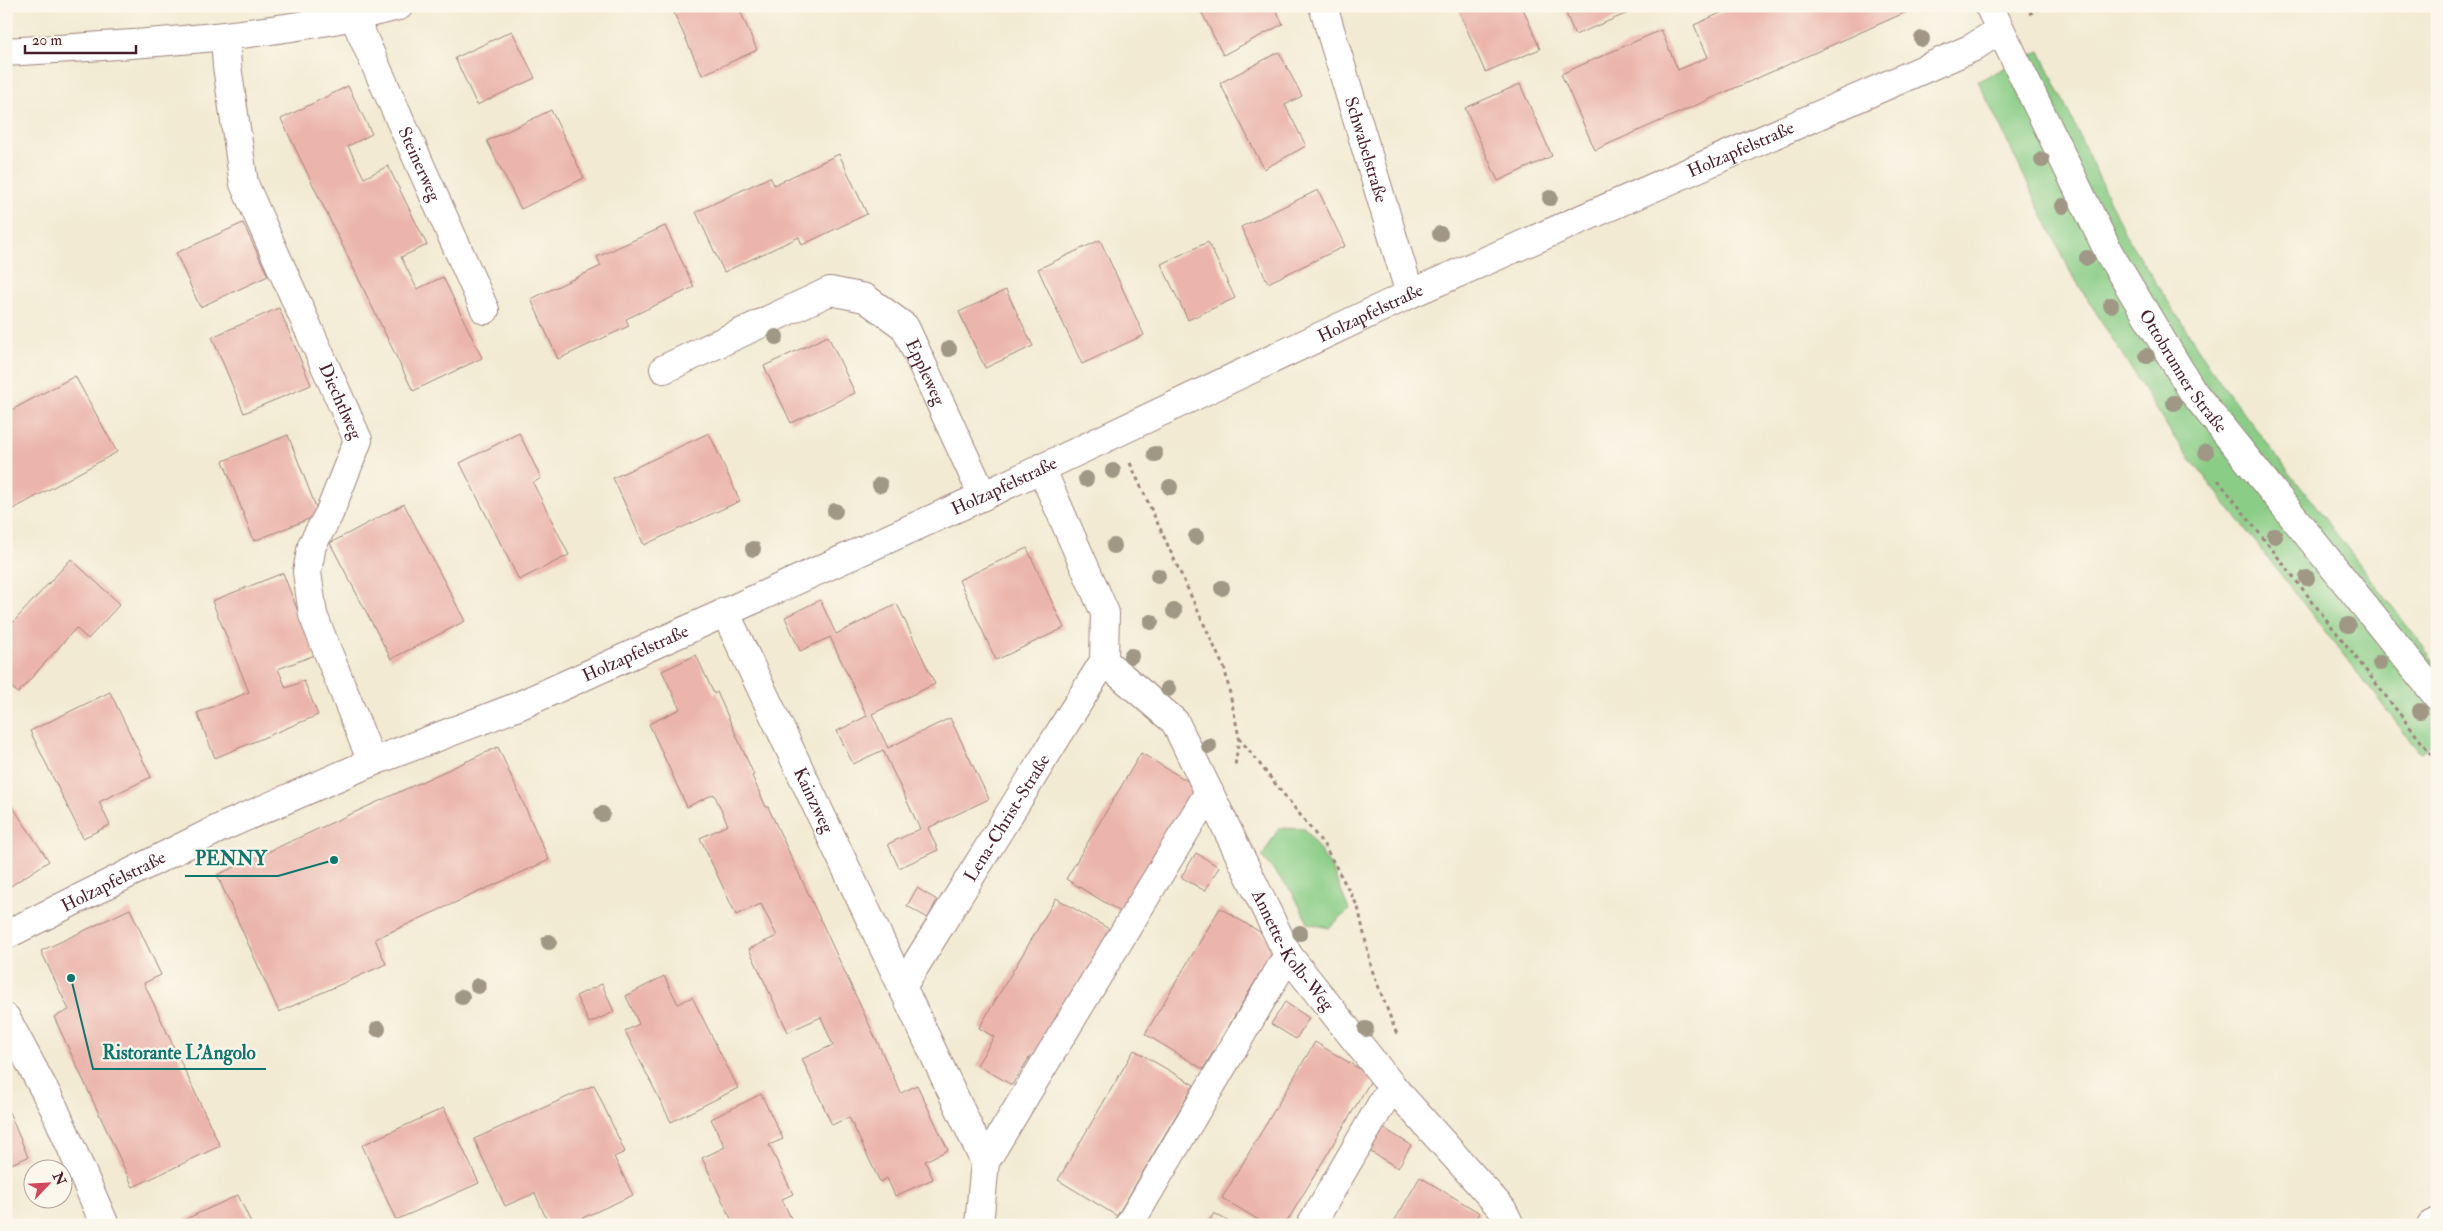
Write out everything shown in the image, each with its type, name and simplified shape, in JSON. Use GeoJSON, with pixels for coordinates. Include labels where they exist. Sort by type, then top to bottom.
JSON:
{"type":"FeatureCollection","features":[{"type":"Feature","properties":{"kind":"street"},"geometry":{"type":"LineString","coordinates":[[6,52],[225,37],[354,17],[399,6]]}},
{"type":"Feature","properties":{"kind":"street","name":"Schwabelstraße"},"geometry":{"type":"LineString","coordinates":[[1323,6],[1410,294]]}},
{"type":"Feature","properties":{"kind":"street","name":"Steinerweg"},"geometry":{"type":"LineString","coordinates":[[354,17],[485,310]]}},
{"type":"Feature","properties":{"kind":"street","name":"Holzapfelstraße"},"geometry":{"type":"LineString","coordinates":[[6,935],[220,828],[372,762],[516,707],[983,496],[1410,294],[1972,48],[1995,18]]}},
{"type":"Feature","properties":{"kind":"street","name":"Ottobrunner Straße"},"geometry":{"type":"LineString","coordinates":[[1995,18],[2109,253],[2193,392],[2437,696]]}},
{"type":"Feature","properties":{"kind":"street","name":"Diechtlweg"},"geometry":{"type":"LineString","coordinates":[[225,37],[227,66],[244,184],[358,440],[329,514],[312,545],[307,572],[313,615],[372,762]]}},
{"type":"Feature","properties":{"kind":"street","name":"Eppleweg"},"geometry":{"type":"LineString","coordinates":[[664,369],[830,291],[865,298],[906,326],[983,496]]}},
{"type":"Feature","properties":{"kind":"street"},"geometry":{"type":"LineString","coordinates":[[1041,468],[1105,613],[1104,661]]}},
{"type":"Feature","properties":{"kind":"street","name":"Kainzweg"},"geometry":{"type":"LineString","coordinates":[[725,612],[902,987]]}},
{"type":"Feature","properties":{"kind":"street","name":"Annette-Kolb-Weg"},"geometry":{"type":"LineString","coordinates":[[1104,661],[1175,722],[1288,955],[1392,1086],[1502,1209],[1510,1225]]}},
{"type":"Feature","properties":{"kind":"street","name":"Lena-Christ-Straße"},"geometry":{"type":"LineString","coordinates":[[902,987],[1104,661]]}},
{"type":"Feature","properties":{"kind":"street"},"geometry":{"type":"LineString","coordinates":[[979,1225],[985,1162],[1209,792]]}},
{"type":"Feature","properties":{"kind":"street"},"geometry":{"type":"LineString","coordinates":[[1129,1225],[1288,955]]}},
{"type":"Feature","properties":{"kind":"street"},"geometry":{"type":"LineString","coordinates":[[902,987],[985,1162]]}},
{"type":"Feature","properties":{"kind":"street"},"geometry":{"type":"LineString","coordinates":[[6,1018],[54,1108],[105,1225]]}},
{"type":"Feature","properties":{"kind":"street"},"geometry":{"type":"LineString","coordinates":[[1311,1225],[1392,1086]]}},
{"type":"Feature","properties":{"kind":"street"},"geometry":{"type":"LineString","coordinates":[[2431,1225],[2437,1222]]}},
{"type":"Feature","properties":{"kind":"path"},"geometry":{"type":"LineString","coordinates":[[1116,432],[1225,670],[1239,737],[1234,774]]}},
{"type":"Feature","properties":{"kind":"path"},"geometry":{"type":"LineString","coordinates":[[1239,737],[1324,845],[1358,907],[1372,970],[1403,1050],[1392,1086]]}},
{"type":"Feature","properties":{"kind":"green space"},"geometry":{"type":"Polygon","coordinates":[[[2040,51],[2126,236],[2217,378],[2437,665],[2437,740],[2420,753],[2175,439],[2070,271],[1978,81],[2040,51]]]}},
{"type":"Feature","properties":{"kind":"green space"},"geometry":{"type":"Polygon","coordinates":[[[1279,828],[1305,829],[1331,867],[1349,910],[1329,928],[1308,923],[1293,893],[1262,857],[1279,828]]]}},
{"type":"Feature","properties":{"kind":"building"},"geometry":{"type":"Polygon","coordinates":[[[690,6],[738,6],[757,50],[702,75],[674,13],[690,6]]]}},
{"type":"Feature","properties":{"kind":"building"},"geometry":{"type":"Polygon","coordinates":[[[1209,6],[1274,6],[1283,24],[1223,55],[1201,11],[1209,6]]]}},
{"type":"Feature","properties":{"kind":"building"},"geometry":{"type":"Polygon","coordinates":[[[1457,6],[1522,6],[1540,49],[1485,72],[1457,6]]]}},
{"type":"Feature","properties":{"kind":"building"},"geometry":{"type":"Polygon","coordinates":[[[1563,6],[1628,6],[1630,12],[1575,35],[1563,6]]]}},
{"type":"Feature","properties":{"kind":"building"},"geometry":{"type":"Polygon","coordinates":[[[1736,6],[1920,6],[1595,150],[1561,74],[1661,30],[1678,70],[1708,57],[1694,25],[1736,6]]]}},
{"type":"Feature","properties":{"kind":"building"},"geometry":{"type":"Polygon","coordinates":[[[512,31],[535,78],[477,105],[455,58],[512,31]]]}},
{"type":"Feature","properties":{"kind":"building"},"geometry":{"type":"Polygon","coordinates":[[[1279,52],[1302,96],[1285,105],[1306,146],[1264,169],[1220,83],[1279,52]]]}},
{"type":"Feature","properties":{"kind":"building"},"geometry":{"type":"Polygon","coordinates":[[[1520,84],[1552,156],[1498,181],[1465,108],[1520,84]]]}},
{"type":"Feature","properties":{"kind":"building"},"geometry":{"type":"Polygon","coordinates":[[[348,86],[372,134],[348,146],[364,178],[388,166],[427,245],[401,257],[417,289],[443,277],[482,358],[413,391],[281,119],[348,86]]]}},
{"type":"Feature","properties":{"kind":"building"},"geometry":{"type":"Polygon","coordinates":[[[551,110],[584,178],[521,209],[487,141],[551,110]]]}},
{"type":"Feature","properties":{"kind":"building"},"geometry":{"type":"Polygon","coordinates":[[[839,154],[867,214],[802,245],[799,237],[724,272],[696,212],[770,177],[774,185],[839,154]]]}},
{"type":"Feature","properties":{"kind":"building"},"geometry":{"type":"Polygon","coordinates":[[[1318,190],[1345,246],[1268,283],[1241,227],[1318,190]]]}},
{"type":"Feature","properties":{"kind":"building"},"geometry":{"type":"Polygon","coordinates":[[[243,223],[268,276],[200,307],[176,253],[243,223]]]}},
{"type":"Feature","properties":{"kind":"building"},"geometry":{"type":"Polygon","coordinates":[[[665,226],[694,287],[626,319],[629,326],[558,359],[531,299],[601,266],[597,257],[665,226]]]}},
{"type":"Feature","properties":{"kind":"building"},"geometry":{"type":"Polygon","coordinates":[[[1100,240],[1144,335],[1082,364],[1038,269],[1100,240]]]}},
{"type":"Feature","properties":{"kind":"building"},"geometry":{"type":"Polygon","coordinates":[[[1208,242],[1235,298],[1188,320],[1161,264],[1208,242]]]}},
{"type":"Feature","properties":{"kind":"building"},"geometry":{"type":"Polygon","coordinates":[[[1006,290],[1033,346],[985,368],[959,312],[1006,290]]]}},
{"type":"Feature","properties":{"kind":"building"},"geometry":{"type":"Polygon","coordinates":[[[279,308],[311,385],[244,413],[212,337],[279,308]]]}},
{"type":"Feature","properties":{"kind":"building"},"geometry":{"type":"Polygon","coordinates":[[[828,336],[855,393],[791,423],[764,366],[828,336]]]}},
{"type":"Feature","properties":{"kind":"building"},"geometry":{"type":"Polygon","coordinates":[[[75,376],[117,452],[6,513],[6,413],[75,376]]]}},
{"type":"Feature","properties":{"kind":"building"},"geometry":{"type":"Polygon","coordinates":[[[519,433],[541,478],[533,483],[569,555],[519,580],[460,463],[519,433]]]}},
{"type":"Feature","properties":{"kind":"building"},"geometry":{"type":"Polygon","coordinates":[[[709,433],[740,501],[644,545],[613,478],[709,433]]]}},
{"type":"Feature","properties":{"kind":"building"},"geometry":{"type":"Polygon","coordinates":[[[288,435],[319,515],[254,541],[223,461],[288,435]]]}},
{"type":"Feature","properties":{"kind":"building"},"geometry":{"type":"Polygon","coordinates":[[[404,504],[465,621],[391,659],[330,543],[404,504]]]}},
{"type":"Feature","properties":{"kind":"building"},"geometry":{"type":"Polygon","coordinates":[[[1027,548],[1064,628],[996,660],[959,580],[1027,548]]]}},
{"type":"Feature","properties":{"kind":"building"},"geometry":{"type":"Polygon","coordinates":[[[71,559],[120,604],[88,639],[76,628],[18,693],[6,682],[6,630],[71,559]]]}},
{"type":"Feature","properties":{"kind":"building"},"geometry":{"type":"Polygon","coordinates":[[[283,573],[315,655],[278,669],[286,688],[304,681],[318,715],[215,758],[197,713],[249,692],[212,601],[283,573]]]}},
{"type":"Feature","properties":{"kind":"building"},"geometry":{"type":"Polygon","coordinates":[[[820,600],[836,634],[897,604],[935,684],[872,714],[888,748],[950,718],[989,799],[928,828],[938,850],[899,868],[888,844],[920,829],[883,750],[853,764],[837,731],[867,716],[830,637],[800,651],[785,617],[820,600]]]}},
{"type":"Feature","properties":{"kind":"building"},"geometry":{"type":"Polygon","coordinates":[[[696,655],[714,694],[717,692],[754,775],[752,776],[766,807],[768,807],[901,1093],[917,1085],[948,1150],[925,1161],[933,1179],[895,1196],[887,1178],[880,1182],[849,1117],[832,1125],[802,1059],[833,1045],[821,1017],[788,1032],[749,949],[777,936],[761,904],[736,915],[700,838],[728,825],[714,794],[687,807],[649,724],[680,709],[662,671],[696,655]]]}},
{"type":"Feature","properties":{"kind":"building"},"geometry":{"type":"Polygon","coordinates":[[[110,692],[151,777],[99,802],[110,825],[83,838],[30,731],[110,692]]]}},
{"type":"Feature","properties":{"kind":"building"},"geometry":{"type":"Polygon","coordinates":[[[498,747],[549,860],[375,939],[386,964],[279,1012],[217,875],[498,747]]]}},
{"type":"Feature","properties":{"kind":"building"},"geometry":{"type":"Polygon","coordinates":[[[1141,753],[1199,788],[1124,914],[1066,879],[1141,753]]]}},
{"type":"Feature","properties":{"kind":"building"},"geometry":{"type":"Polygon","coordinates":[[[6,797],[49,861],[6,889],[6,797]]]}},
{"type":"Feature","properties":{"kind":"building"},"geometry":{"type":"Polygon","coordinates":[[[1196,853],[1219,867],[1205,891],[1181,877],[1196,853]]]}},
{"type":"Feature","properties":{"kind":"building"},"geometry":{"type":"Polygon","coordinates":[[[917,888],[937,900],[928,918],[907,906],[917,888]]]}},
{"type":"Feature","properties":{"kind":"building"},"geometry":{"type":"Polygon","coordinates":[[[1056,898],[1116,933],[1039,1063],[1029,1058],[1012,1085],[977,1065],[994,1037],[979,1028],[1056,898]]]}},
{"type":"Feature","properties":{"kind":"building"},"geometry":{"type":"Polygon","coordinates":[[[1220,908],[1278,943],[1203,1069],[1145,1034],[1220,908]]]}},
{"type":"Feature","properties":{"kind":"building"},"geometry":{"type":"Polygon","coordinates":[[[130,909],[161,975],[144,983],[220,1146],[133,1187],[54,1017],[69,1010],[41,951],[130,909]]]}},
{"type":"Feature","properties":{"kind":"building"},"geometry":{"type":"Polygon","coordinates":[[[664,976],[678,1004],[692,997],[738,1088],[671,1122],[625,1031],[639,1024],[626,996],[664,976]]]}},
{"type":"Feature","properties":{"kind":"building"},"geometry":{"type":"Polygon","coordinates":[[[602,984],[614,1012],[589,1023],[576,996],[602,984]]]}},
{"type":"Feature","properties":{"kind":"building"},"geometry":{"type":"Polygon","coordinates":[[[1285,1002],[1309,1018],[1296,1039],[1271,1024],[1285,1002]]]}},
{"type":"Feature","properties":{"kind":"building"},"geometry":{"type":"Polygon","coordinates":[[[1315,1042],[1373,1077],[1285,1225],[1267,1225],[1222,1198],[1315,1042]]]}},
{"type":"Feature","properties":{"kind":"building"},"geometry":{"type":"Polygon","coordinates":[[[1134,1050],[1194,1085],[1117,1216],[1058,1180],[1134,1050]]]}},
{"type":"Feature","properties":{"kind":"building"},"geometry":{"type":"Polygon","coordinates":[[[594,1085],[625,1152],[614,1157],[633,1195],[567,1225],[549,1225],[535,1193],[505,1206],[474,1139],[594,1085]]]}},
{"type":"Feature","properties":{"kind":"building"},"geometry":{"type":"Polygon","coordinates":[[[761,1094],[783,1139],[769,1145],[793,1194],[782,1199],[794,1225],[740,1225],[738,1221],[733,1223],[702,1158],[725,1147],[711,1119],[761,1094]]]}},
{"type":"Feature","properties":{"kind":"building"},"geometry":{"type":"Polygon","coordinates":[[[6,1105],[28,1157],[6,1166],[6,1105]]]}},
{"type":"Feature","properties":{"kind":"building"},"geometry":{"type":"Polygon","coordinates":[[[444,1108],[479,1183],[396,1220],[362,1145],[444,1108]]]}},
{"type":"Feature","properties":{"kind":"building"},"geometry":{"type":"Polygon","coordinates":[[[1383,1128],[1411,1145],[1398,1168],[1369,1151],[1383,1128]]]}},
{"type":"Feature","properties":{"kind":"building"},"geometry":{"type":"Polygon","coordinates":[[[1420,1177],[1480,1213],[1473,1225],[1392,1225],[1420,1177]]]}},
{"type":"Feature","properties":{"kind":"building"},"geometry":{"type":"Polygon","coordinates":[[[238,1195],[252,1225],[173,1225],[238,1195]]]}},
{"type":"Feature","properties":{"kind":"building"},"geometry":{"type":"Polygon","coordinates":[[[1214,1213],[1234,1225],[1207,1225],[1214,1213]]]}},
{"type":"Feature","properties":{"kind":"place","name":"PENNY"},"geometry":{"type":"Point","coordinates":[334,860]}},
{"type":"Feature","properties":{"kind":"place","name":"Ristorante L'Angolo"},"geometry":{"type":"Point","coordinates":[71,978]}}]}
